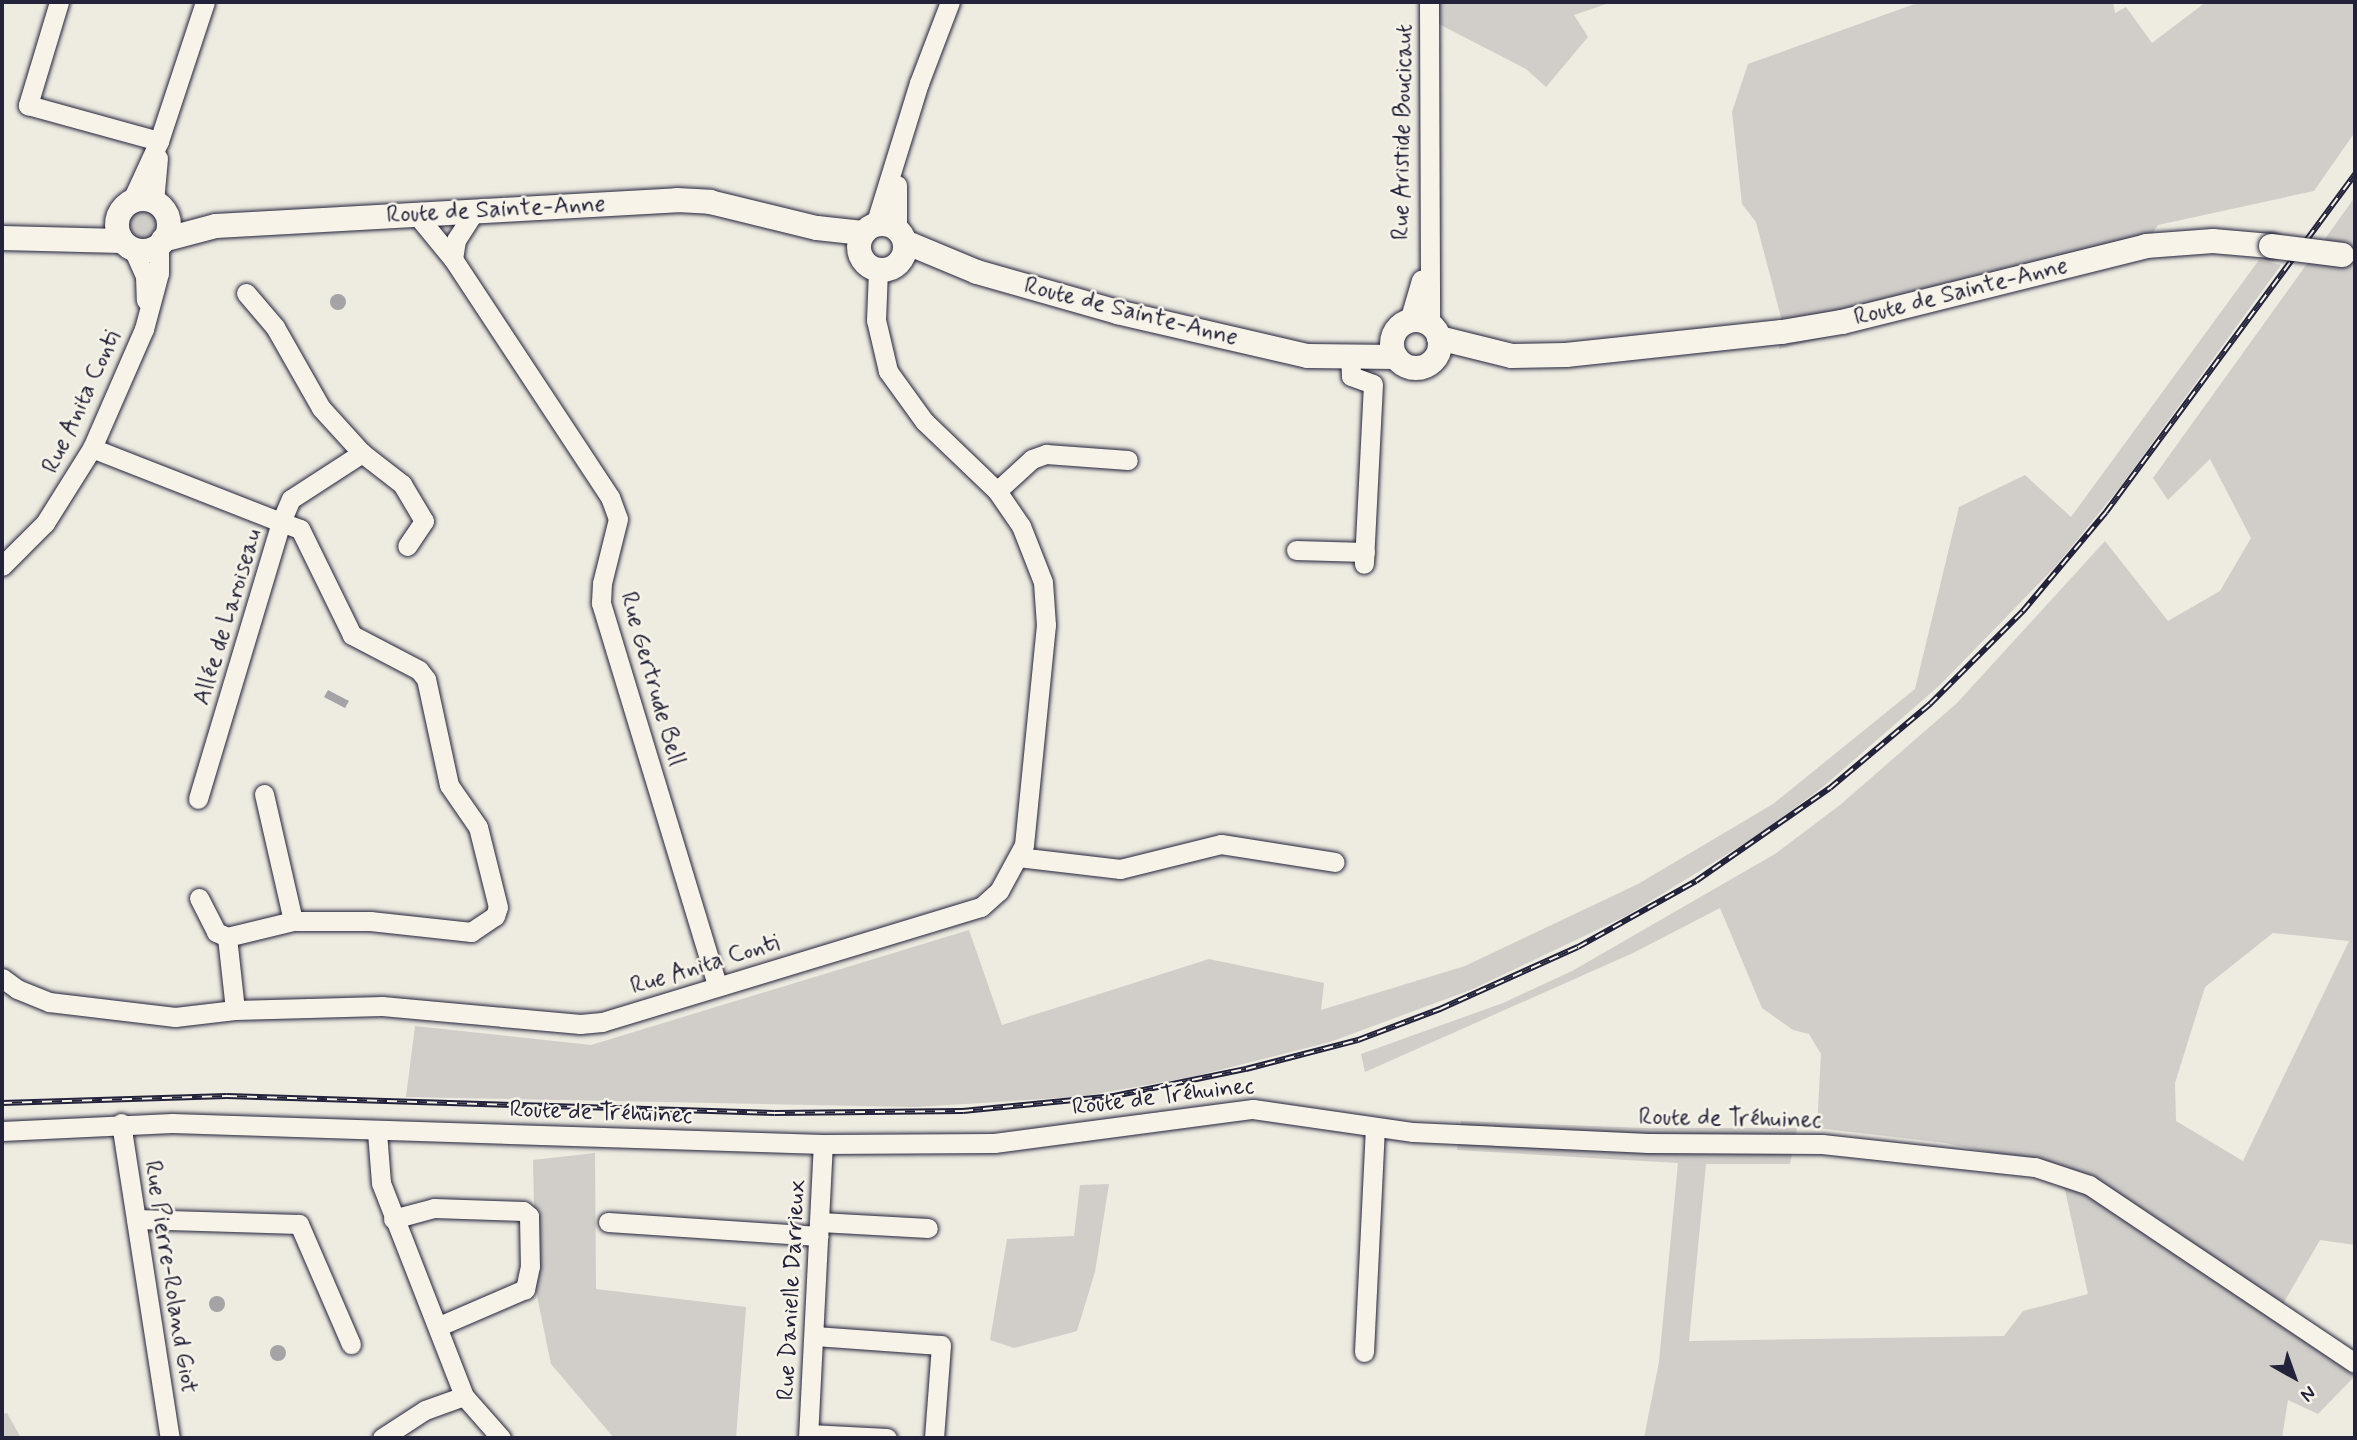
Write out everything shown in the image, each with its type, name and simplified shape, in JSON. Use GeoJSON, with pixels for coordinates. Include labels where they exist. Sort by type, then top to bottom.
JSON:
{"type":"FeatureCollection","features":[{"type":"Feature","properties":{"kind":"main road","name":"Route de Sainte-Anne"},"geometry":{"type":"LineString","coordinates":[[2,237],[40,236],[138,221],[216,226],[677,200],[710,202],[882,246],[1116,312],[1308,356],[1350,356],[1417,339]]}},
{"type":"Feature","properties":{"kind":"main road"},"geometry":{"type":"LineString","coordinates":[[138,221],[161,242]]}},
{"type":"Feature","properties":{"kind":"main road","name":"Route de Sainte-Anne"},"geometry":{"type":"LineString","coordinates":[[161,242],[216,226]]}},
{"type":"Feature","properties":{"kind":"main road","name":"Route de Sainte-Anne"},"geometry":{"type":"LineString","coordinates":[[1286,350],[1417,339],[1522,364],[1566,355],[1842,322],[2146,246],[2213,241],[2349,256]]}},
{"type":"Feature","properties":{"kind":"street"},"geometry":{"type":"LineString","coordinates":[[59,2],[28,105],[158,144]]}},
{"type":"Feature","properties":{"kind":"street"},"geometry":{"type":"LineString","coordinates":[[138,221],[158,144],[205,2]]}},
{"type":"Feature","properties":{"kind":"street","name":"Rue Anita Conti"},"geometry":{"type":"LineString","coordinates":[[2,978],[36,998],[79,1006],[175,1017],[235,1010],[382,1006],[580,1024],[964,916],[999,891],[1024,845],[1045,603],[1043,582],[1021,526],[997,491],[924,421],[888,371],[876,320],[882,246],[898,156],[919,83],[950,2]]}},
{"type":"Feature","properties":{"kind":"street","name":"Rue Aristide Boucicaut"},"geometry":{"type":"LineString","coordinates":[[1417,339],[1426,262],[1429,2]]}},
{"type":"Feature","properties":{"kind":"street"},"geometry":{"type":"LineString","coordinates":[[453,259],[456,240],[475,211]]}},
{"type":"Feature","properties":{"kind":"street","name":"Rue Gertrude Bell"},"geometry":{"type":"LineString","coordinates":[[416,214],[453,259],[610,497],[618,519],[601,583],[601,603],[717,986]]}},
{"type":"Feature","properties":{"kind":"street","name":"Rue Anita Conti"},"geometry":{"type":"LineString","coordinates":[[138,221],[145,276],[146,319]]}},
{"type":"Feature","properties":{"kind":"street","name":"Rue Anita Conti"},"geometry":{"type":"LineString","coordinates":[[2,566],[45,523],[92,448],[146,319],[159,273],[161,242]]}},
{"type":"Feature","properties":{"kind":"street"},"geometry":{"type":"LineString","coordinates":[[246,293],[275,327],[321,408],[362,453],[402,484],[424,520],[407,546]]}},
{"type":"Feature","properties":{"kind":"street"},"geometry":{"type":"LineString","coordinates":[[1296,550],[1365,558],[1373,384],[1351,376],[1350,356]]}},
{"type":"Feature","properties":{"kind":"street","name":"Allée de Laroiseau"},"geometry":{"type":"LineString","coordinates":[[92,448],[281,523],[198,799]]}},
{"type":"Feature","properties":{"kind":"street"},"geometry":{"type":"LineString","coordinates":[[199,898],[216,932],[227,937],[293,921],[370,921],[471,932],[489,924],[498,906],[478,827],[449,785],[426,679],[419,670],[352,635],[300,529],[281,523],[291,499],[362,453]]}},
{"type":"Feature","properties":{"kind":"street"},"geometry":{"type":"LineString","coordinates":[[997,491],[1032,459],[1046,454],[1128,460]]}},
{"type":"Feature","properties":{"kind":"street"},"geometry":{"type":"LineString","coordinates":[[264,793],[293,921]]}},
{"type":"Feature","properties":{"kind":"street"},"geometry":{"type":"LineString","coordinates":[[1018,857],[1119,869],[1221,844],[1335,862]]}},
{"type":"Feature","properties":{"kind":"street"},"geometry":{"type":"LineString","coordinates":[[227,937],[235,1010]]}},
{"type":"Feature","properties":{"kind":"street","name":"Route de Tréhuinec"},"geometry":{"type":"LineString","coordinates":[[2,1131],[121,1123],[823,1144],[994,1143],[1253,1109],[1375,1128],[1648,1143],[1822,1144],[2035,1167],[2089,1185],[2136,1213],[2355,1363]]}},
{"type":"Feature","properties":{"kind":"street","name":"Rue Pierre-Roland Giot"},"geometry":{"type":"LineString","coordinates":[[121,1123],[170,1438]]}},
{"type":"Feature","properties":{"kind":"street"},"geometry":{"type":"LineString","coordinates":[[1364,1352],[1375,1128]]}},
{"type":"Feature","properties":{"kind":"street"},"geometry":{"type":"LineString","coordinates":[[377,1132],[380,1183],[439,1326],[464,1396],[501,1438]]}},
{"type":"Feature","properties":{"kind":"street","name":"Rue Danielle Darrieux"},"geometry":{"type":"LineString","coordinates":[[808,1436],[823,1144]]}},
{"type":"Feature","properties":{"kind":"street"},"geometry":{"type":"LineString","coordinates":[[393,1219],[434,1208],[523,1210],[529,1216],[530,1266],[525,1289],[439,1326]]}},
{"type":"Feature","properties":{"kind":"street"},"geometry":{"type":"LineString","coordinates":[[136,1219],[299,1224],[351,1344]]}},
{"type":"Feature","properties":{"kind":"street"},"geometry":{"type":"LineString","coordinates":[[608,1222],[820,1229],[928,1228]]}},
{"type":"Feature","properties":{"kind":"street"},"geometry":{"type":"LineString","coordinates":[[814,1336],[941,1345],[934,1438]]}},
{"type":"Feature","properties":{"kind":"street"},"geometry":{"type":"LineString","coordinates":[[383,1438],[425,1410],[464,1396]]}},
{"type":"Feature","properties":{"kind":"street"},"geometry":{"type":"LineString","coordinates":[[808,1436],[887,1438]]}},
{"type":"Feature","properties":{"kind":"shaded area"},"geometry":{"type":"Polygon","coordinates":[[[1435,2],[1612,2],[1574,15],[1588,37],[1546,87],[1526,69],[1437,23],[1435,2]]]}},
{"type":"Feature","properties":{"kind":"shaded area"},"geometry":{"type":"Polygon","coordinates":[[[1920,2],[2113,2],[2115,13],[2126,7],[2152,43],[2206,2],[2355,2],[2355,132],[2314,191],[2158,225],[2134,261],[1779,349],[1782,321],[1756,222],[1742,204],[1732,112],[1748,64],[1920,2]]]}},
{"type":"Feature","properties":{"kind":"shaded area"},"geometry":{"type":"Polygon","coordinates":[[[2355,197],[2355,1245],[2320,1240],[2276,1316],[2355,1376],[2318,1414],[2288,1400],[2282,1438],[1644,1438],[1659,1362],[1678,1163],[1457,1150],[1461,1121],[1646,1128],[1797,1128],[1790,1164],[1706,1164],[1689,1341],[2004,1336],[2023,1311],[2088,1294],[2065,1190],[2031,1161],[1945,1143],[1817,1128],[1821,1054],[1809,1034],[1793,1030],[1762,1008],[1720,908],[1633,953],[1365,1072],[1361,1054],[1503,1003],[1572,971],[1775,854],[1840,805],[1957,703],[2105,541],[2168,621],[2220,591],[2251,538],[2210,459],[2168,500],[2153,478],[2355,197]],[[2273,933],[2205,987],[2175,1083],[2176,1121],[2243,1161],[2349,941],[2273,933]]]}},
{"type":"Feature","properties":{"kind":"shaded area"},"geometry":{"type":"Polygon","coordinates":[[[143,209],[155,213],[159,225],[155,237],[143,241],[131,237],[127,225],[131,213],[143,209]]]}},
{"type":"Feature","properties":{"kind":"shaded area"},"geometry":{"type":"Polygon","coordinates":[[[2259,260],[2281,265],[2121,486],[2055,567],[1940,685],[1824,786],[1760,834],[1626,916],[1473,989],[1330,1042],[1192,1077],[1079,1097],[915,1107],[406,1097],[415,1026],[591,1045],[969,930],[1002,1025],[1209,959],[1324,983],[1321,1010],[1465,966],[1638,884],[1773,804],[1915,689],[1959,507],[2025,475],[2071,517],[2259,260]]]}},
{"type":"Feature","properties":{"kind":"shaded area"},"geometry":{"type":"Polygon","coordinates":[[[338,294],[344,296],[344,308],[338,310],[332,308],[330,302],[332,296],[338,294]]]}},
{"type":"Feature","properties":{"kind":"shaded area"},"geometry":{"type":"Polygon","coordinates":[[[328,690],[349,701],[345,708],[324,697],[328,690]]]}},
{"type":"Feature","properties":{"kind":"shaded area"},"geometry":{"type":"Polygon","coordinates":[[[595,1153],[596,1289],[746,1307],[736,1438],[614,1438],[551,1364],[536,1291],[533,1160],[595,1153]]]}},
{"type":"Feature","properties":{"kind":"shaded area"},"geometry":{"type":"Polygon","coordinates":[[[1109,1184],[1095,1272],[1077,1331],[1014,1348],[990,1340],[1007,1239],[1074,1236],[1080,1185],[1109,1184]]]}},
{"type":"Feature","properties":{"kind":"shaded area"},"geometry":{"type":"Polygon","coordinates":[[[214,1296],[220,1296],[225,1304],[223,1310],[214,1312],[209,1307],[209,1301],[214,1296]]]}},
{"type":"Feature","properties":{"kind":"shaded area"},"geometry":{"type":"Polygon","coordinates":[[[278,1345],[284,1347],[284,1359],[278,1361],[272,1359],[270,1353],[272,1347],[278,1345]]]}},
{"type":"Feature","properties":{"kind":"shaded area"},"geometry":{"type":"Polygon","coordinates":[[[7,1413],[21,1438],[2,1438],[2,1414],[7,1413]]]}},
{"type":"Feature","properties":{"kind":"railway"},"geometry":{"type":"LineString","coordinates":[[2,1103],[227,1096],[775,1113],[963,1111],[1114,1096],[1246,1069],[1358,1040],[1440,1009],[1578,947],[1696,881],[1830,788],[1930,704],[2023,611],[2106,512],[2355,174]]}}]}
